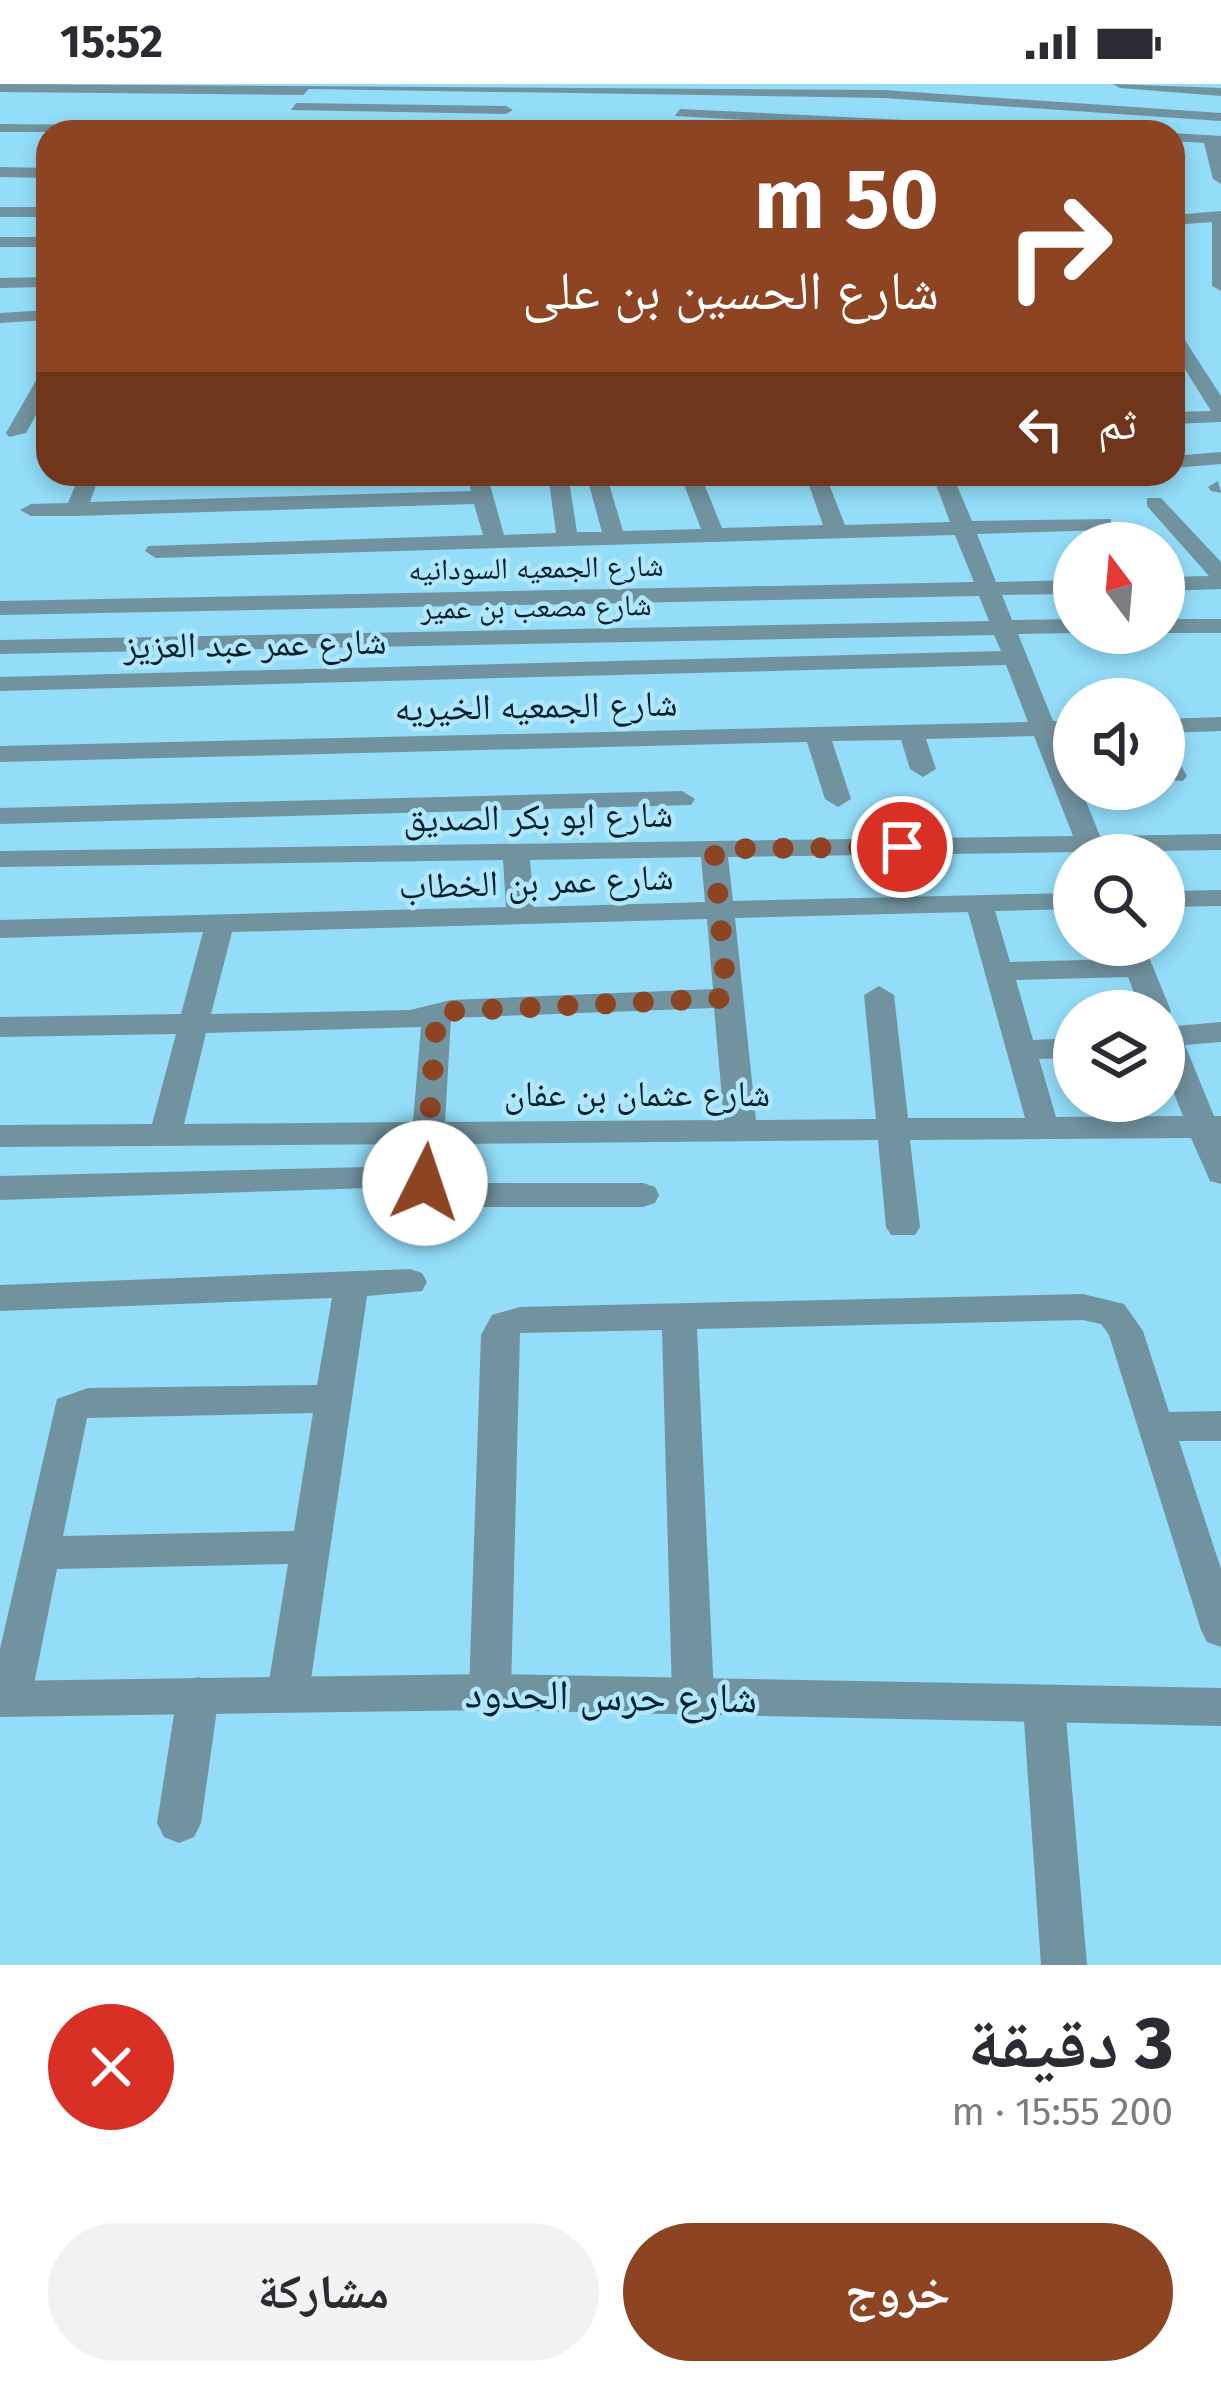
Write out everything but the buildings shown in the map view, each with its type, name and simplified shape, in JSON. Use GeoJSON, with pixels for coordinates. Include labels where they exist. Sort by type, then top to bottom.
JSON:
{"type":"FeatureCollection","features":[{"type":"Feature","properties":{"kind":"street"},"geometry":{"type":"LineString","coordinates":[[997,120],[1016,84]]}},
{"type":"Feature","properties":{"kind":"street"},"geometry":{"type":"LineString","coordinates":[[1120,84],[1221,92]]}},
{"type":"Feature","properties":{"kind":"street"},"geometry":{"type":"LineString","coordinates":[[0,88],[301,95],[885,89],[1009,101],[1097,102],[1221,117]]}},
{"type":"Feature","properties":{"kind":"street"},"geometry":{"type":"LineString","coordinates":[[883,120],[885,89]]}},
{"type":"Feature","properties":{"kind":"street"},"geometry":{"type":"LineString","coordinates":[[183,109],[301,95],[526,110]]}},
{"type":"Feature","properties":{"kind":"street"},"geometry":{"type":"LineString","coordinates":[[110,120],[116,108]]}},
{"type":"Feature","properties":{"kind":"street"},"geometry":{"type":"LineString","coordinates":[[665,112],[781,120]]}},
{"type":"Feature","properties":{"kind":"street"},"geometry":{"type":"LineString","coordinates":[[0,128],[36,128]]}},
{"type":"Feature","properties":{"kind":"street"},"geometry":{"type":"LineString","coordinates":[[1185,138],[1216,140],[1221,179]]}},
{"type":"Feature","properties":{"kind":"street"},"geometry":{"type":"LineString","coordinates":[[0,172],[36,173]]}},
{"type":"Feature","properties":{"kind":"street"},"geometry":{"type":"LineString","coordinates":[[0,212],[36,212]]}},
{"type":"Feature","properties":{"kind":"street"},"geometry":{"type":"LineString","coordinates":[[1185,219],[1221,216],[1221,286]]}},
{"type":"Feature","properties":{"kind":"street"},"geometry":{"type":"LineString","coordinates":[[0,242],[36,242]]}},
{"type":"Feature","properties":{"kind":"street"},"geometry":{"type":"LineString","coordinates":[[0,257],[36,257]]}},
{"type":"Feature","properties":{"kind":"street"},"geometry":{"type":"LineString","coordinates":[[0,283],[36,282]]}},
{"type":"Feature","properties":{"kind":"street"},"geometry":{"type":"LineString","coordinates":[[0,318],[36,315]]}},
{"type":"Feature","properties":{"kind":"street"},"geometry":{"type":"LineString","coordinates":[[1185,355],[1221,413],[1185,417]]}},
{"type":"Feature","properties":{"kind":"street"},"geometry":{"type":"LineString","coordinates":[[1185,378],[1200,377]]}},
{"type":"Feature","properties":{"kind":"street"},"geometry":{"type":"LineString","coordinates":[[8,433],[36,408]]}},
{"type":"Feature","properties":{"kind":"street"},"geometry":{"type":"LineString","coordinates":[[1185,461],[1221,458]]}},
{"type":"Feature","properties":{"kind":"street"},"geometry":{"type":"LineString","coordinates":[[76,510],[85,486]]}},
{"type":"Feature","properties":{"kind":"street"},"geometry":{"type":"LineString","coordinates":[[156,509],[163,486]]}},
{"type":"Feature","properties":{"kind":"street"},"geometry":{"type":"LineString","coordinates":[[250,506],[254,486]]}},
{"type":"Feature","properties":{"kind":"street"},"geometry":{"type":"LineString","coordinates":[[373,486],[382,502]]}},
{"type":"Feature","properties":{"kind":"street"},"geometry":{"type":"LineString","coordinates":[[31,510],[382,502],[474,486]]}},
{"type":"Feature","properties":{"kind":"street"},"geometry":{"type":"LineString","coordinates":[[480,486],[496,544]]}},
{"type":"Feature","properties":{"kind":"street"},"geometry":{"type":"LineString","coordinates":[[560,486],[568,542]]}},
{"type":"Feature","properties":{"kind":"street"},"geometry":{"type":"LineString","coordinates":[[599,486],[615,541]]}},
{"type":"Feature","properties":{"kind":"street"},"geometry":{"type":"LineString","coordinates":[[695,486],[715,538]]}},
{"type":"Feature","properties":{"kind":"street"},"geometry":{"type":"LineString","coordinates":[[819,486],[837,533]]}},
{"type":"Feature","properties":{"kind":"street"},"geometry":{"type":"LineString","coordinates":[[946,486],[1086,834]]}},
{"type":"Feature","properties":{"kind":"street"},"geometry":{"type":"LineString","coordinates":[[1154,502],[1221,578]]}},
{"type":"Feature","properties":{"kind":"street"},"geometry":{"type":"LineString","coordinates":[[156,551],[288,576],[496,544],[963,528],[1053,533]]}},
{"type":"Feature","properties":{"kind":"street"},"geometry":{"type":"LineString","coordinates":[[269,680],[288,576]]}},
{"type":"Feature","properties":{"kind":"street","name":"شارع الجمعيه السودانيه"},"geometry":{"type":"LineString","coordinates":[[0,608],[288,576],[1053,588]]}},
{"type":"Feature","properties":{"kind":"street"},"geometry":{"type":"LineString","coordinates":[[1185,582],[1221,578]]}},
{"type":"Feature","properties":{"kind":"street"},"geometry":{"type":"LineString","coordinates":[[1185,593],[1221,624]]}},
{"type":"Feature","properties":{"kind":"street"},"geometry":{"type":"LineString","coordinates":[[1185,625],[1221,624]]}},
{"type":"Feature","properties":{"kind":"street","name":"شارع مصعب بن عمير"},"geometry":{"type":"LineString","coordinates":[[0,646],[1053,626]]}},
{"type":"Feature","properties":{"kind":"street","name":"شارع عمر عبد العزيز"},"geometry":{"type":"LineString","coordinates":[[0,684],[1015,658]]}},
{"type":"Feature","properties":{"kind":"street"},"geometry":{"type":"LineString","coordinates":[[1185,725],[1221,724]]}},
{"type":"Feature","properties":{"kind":"street","name":"شارع الجمعيه الخيريه"},"geometry":{"type":"LineString","coordinates":[[0,754],[1053,728]]}},
{"type":"Feature","properties":{"kind":"street"},"geometry":{"type":"LineString","coordinates":[[911,732],[923,769]]}},
{"type":"Feature","properties":{"kind":"street"},"geometry":{"type":"LineString","coordinates":[[817,734],[838,799]]}},
{"type":"Feature","properties":{"kind":"street"},"geometry":{"type":"LineString","coordinates":[[0,816],[682,799]]}},
{"type":"Feature","properties":{"kind":"street","name":"شارع ابو بكر الصديق"},"geometry":{"type":"LineString","coordinates":[[1185,844],[1221,842]]}},
{"type":"Feature","properties":{"kind":"street"},"geometry":{"type":"LineString","coordinates":[[714,849],[741,1131]]}},
{"type":"Feature","properties":{"kind":"street","name":"شارع ابو بكر الصديق"},"geometry":{"type":"LineString","coordinates":[[0,859],[714,849],[1053,850]]}},
{"type":"Feature","properties":{"kind":"street"},"geometry":{"type":"LineString","coordinates":[[516,852],[521,918]]}},
{"type":"Feature","properties":{"kind":"street"},"geometry":{"type":"LineString","coordinates":[[1185,899],[1221,898]]}},
{"type":"Feature","properties":{"kind":"street","name":"شارع عمر بن الخطاب"},"geometry":{"type":"LineString","coordinates":[[0,929],[1053,902]]}},
{"type":"Feature","properties":{"kind":"street"},"geometry":{"type":"LineString","coordinates":[[979,903],[1044,1130]]}},
{"type":"Feature","properties":{"kind":"street"},"geometry":{"type":"LineString","coordinates":[[165,1134],[219,927]]}},
{"type":"Feature","properties":{"kind":"street"},"geometry":{"type":"LineString","coordinates":[[999,971],[1053,965]]}},
{"type":"Feature","properties":{"kind":"street"},"geometry":{"type":"LineString","coordinates":[[879,995],[903,1227]]}},
{"type":"Feature","properties":{"kind":"street"},"geometry":{"type":"LineString","coordinates":[[0,1027],[410,1020],[437,1012],[727,998]]}},
{"type":"Feature","properties":{"kind":"street"},"geometry":{"type":"LineString","coordinates":[[425,1183],[437,1012]]}},
{"type":"Feature","properties":{"kind":"street"},"geometry":{"type":"LineString","coordinates":[[1185,1033],[1221,1032]]}},
{"type":"Feature","properties":{"kind":"street"},"geometry":{"type":"LineString","coordinates":[[1022,1050],[1053,1049]]}},
{"type":"Feature","properties":{"kind":"street"},"geometry":{"type":"LineString","coordinates":[[1185,1075],[1212,1127],[1221,1173]]}},
{"type":"Feature","properties":{"kind":"street","name":"شارع عثمان بن عفان"},"geometry":{"type":"LineString","coordinates":[[0,1136],[1212,1127]]}},
{"type":"Feature","properties":{"kind":"street"},"geometry":{"type":"LineString","coordinates":[[0,1188],[406,1176],[460,1196],[643,1195]]}},
{"type":"Feature","properties":{"kind":"street"},"geometry":{"type":"LineString","coordinates":[[0,1298],[410,1282]]}},
{"type":"Feature","properties":{"kind":"street"},"geometry":{"type":"LineString","coordinates":[[288,1693],[351,1285]]}},
{"type":"Feature","properties":{"kind":"street"},"geometry":{"type":"LineString","coordinates":[[490,1692],[504,1324],[1098,1307],[1112,1312],[1125,1331],[1158,1427],[1221,1630]]}},
{"type":"Feature","properties":{"kind":"street"},"geometry":{"type":"LineString","coordinates":[[679,1318],[693,1695]]}},
{"type":"Feature","properties":{"kind":"street"},"geometry":{"type":"LineString","coordinates":[[5,1699],[66,1416],[78,1404],[334,1399]]}},
{"type":"Feature","properties":{"kind":"street"},"geometry":{"type":"LineString","coordinates":[[1158,1427],[1221,1426]]}},
{"type":"Feature","properties":{"kind":"street"},"geometry":{"type":"LineString","coordinates":[[39,1553],[312,1547]]}},
{"type":"Feature","properties":{"kind":"street","name":"شارع حرس الحدود"},"geometry":{"type":"LineString","coordinates":[[5,1699],[490,1692],[1221,1707]]}},
{"type":"Feature","properties":{"kind":"street"},"geometry":{"type":"LineString","coordinates":[[179,1823],[198,1695]]}},
{"type":"Feature","properties":{"kind":"street"},"geometry":{"type":"LineString","coordinates":[[1044,1706],[1064,1965]]}},
{"type":"Feature","properties":{"kind":"route"},"geometry":{"type":"LineString","coordinates":[[425,1183],[437,1012],[727,998],[714,849],[902,847]]}}]}
